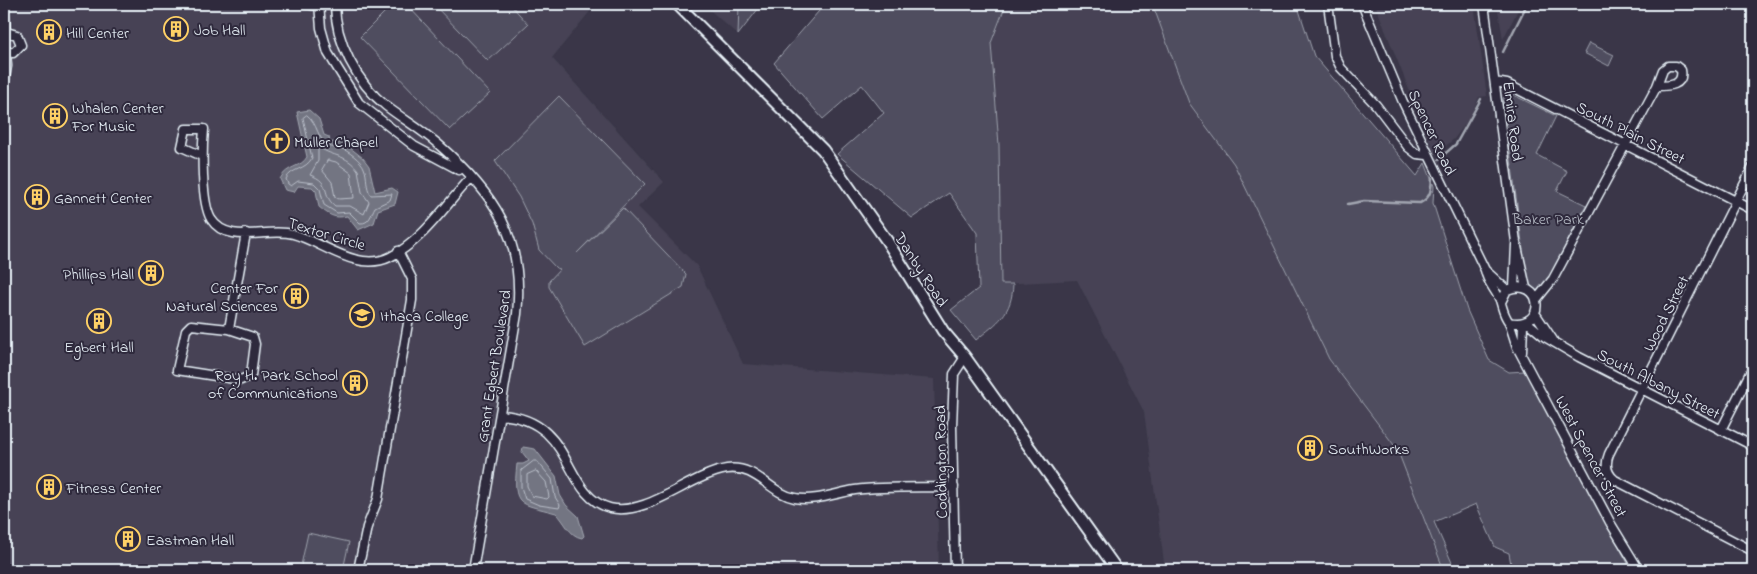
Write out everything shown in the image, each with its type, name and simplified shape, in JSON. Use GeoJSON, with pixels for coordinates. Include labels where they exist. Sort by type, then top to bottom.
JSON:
{"type":"FeatureCollection","features":[{"type":"Feature","properties":{"kind":"main road","name":"Danby Road"},"geometry":{"type":"LineString","coordinates":[[677,4],[823,150],[886,241],[943,331],[965,357],[1117,570]]}},
{"type":"Feature","properties":{"kind":"street","name":"Grant Egbert Boulevard"},"geometry":{"type":"LineString","coordinates":[[306,4],[335,4],[338,29],[346,52],[371,92],[385,105],[438,144],[490,199],[506,225],[517,263],[517,314],[473,570]]}},
{"type":"Feature","properties":{"kind":"street"},"geometry":{"type":"LineString","coordinates":[[1328,4],[1335,56],[1341,68],[1376,105],[1408,147],[1417,154],[1427,155]]}},
{"type":"Feature","properties":{"kind":"street","name":"Spencer Road"},"geometry":{"type":"LineString","coordinates":[[1362,4],[1427,155],[1485,270],[1487,280],[1501,302]]}},
{"type":"Feature","properties":{"kind":"street","name":"Elmira Road"},"geometry":{"type":"LineString","coordinates":[[1484,4],[1516,242],[1526,288]]}},
{"type":"Feature","properties":{"kind":"street","name":"Grant Egbert Boulevard"},"geometry":{"type":"LineString","coordinates":[[319,5],[321,28],[328,53],[359,103],[414,146],[471,178]]}},
{"type":"Feature","properties":{"kind":"street"},"geometry":{"type":"LineString","coordinates":[[4,7],[5,36],[17,35],[21,45],[13,53],[5,51],[7,66],[4,84]]}},
{"type":"Feature","properties":{"kind":"street","name":"South Plain Street"},"geometry":{"type":"LineString","coordinates":[[1495,82],[1507,84],[1753,210]]}},
{"type":"Feature","properties":{"kind":"street"},"geometry":{"type":"LineString","coordinates":[[1509,322],[1525,322],[1535,313],[1536,300],[1547,288],[1657,86]]}},
{"type":"Feature","properties":{"kind":"street","name":"Textor Circle"},"geometry":{"type":"LineString","coordinates":[[202,156],[207,206],[211,218],[222,230],[232,233],[292,234],[344,256],[362,260],[379,260],[390,257],[419,236],[471,178]]}},
{"type":"Feature","properties":{"kind":"street","name":"Wood Street"},"geometry":{"type":"LineString","coordinates":[[1753,167],[1610,454],[1606,466],[1608,472],[1615,480],[1753,551]]}},
{"type":"Feature","properties":{"kind":"street"},"geometry":{"type":"LineString","coordinates":[[229,329],[246,233]]}},
{"type":"Feature","properties":{"kind":"street","name":"Elmira Road"},"geometry":{"type":"LineString","coordinates":[[1510,289],[1516,242]]}},
{"type":"Feature","properties":{"kind":"street"},"geometry":{"type":"LineString","coordinates":[[358,570],[367,527],[378,500],[412,300],[412,279],[398,251]]}},
{"type":"Feature","properties":{"kind":"street","name":"Spencer Road"},"geometry":{"type":"LineString","coordinates":[[1485,270],[1510,289]]}},
{"type":"Feature","properties":{"kind":"street"},"geometry":{"type":"LineString","coordinates":[[1501,302],[1510,289],[1526,288],[1536,300]]}},
{"type":"Feature","properties":{"kind":"street","name":"West Spencer Street"},"geometry":{"type":"LineString","coordinates":[[1501,302],[1501,311],[1509,322],[1517,346],[1611,524],[1639,570]]}},
{"type":"Feature","properties":{"kind":"street","name":"South Albany Street"},"geometry":{"type":"LineString","coordinates":[[1535,313],[1553,340]]}},
{"type":"Feature","properties":{"kind":"street","name":"South Albany Street"},"geometry":{"type":"LineString","coordinates":[[1525,322],[1545,338],[1553,340],[1579,357],[1753,446]]}},
{"type":"Feature","properties":{"kind":"street","name":"West Spencer Street"},"geometry":{"type":"LineString","coordinates":[[1522,354],[1525,322]]}},
{"type":"Feature","properties":{"kind":"street"},"geometry":{"type":"LineString","coordinates":[[191,325],[229,329],[253,337],[255,344],[251,375],[241,380],[177,370],[186,330],[191,325]]}},
{"type":"Feature","properties":{"kind":"street","name":"Coddington Road"},"geometry":{"type":"LineString","coordinates":[[954,570],[954,374],[965,357]]}},
{"type":"Feature","properties":{"kind":"street"},"geometry":{"type":"LineString","coordinates":[[1721,430],[1753,367]]}},
{"type":"Feature","properties":{"kind":"street"},"geometry":{"type":"LineString","coordinates":[[500,415],[520,419],[548,433],[559,445],[585,491],[596,502],[612,508],[625,509],[639,506],[711,473],[735,468],[751,472],[785,495],[807,499],[856,490],[954,487]]}},
{"type":"Feature","properties":{"kind":"shaded area","name":"Ithaca College"},"geometry":{"type":"Polygon","coordinates":[[[4,4],[596,4],[552,58],[664,182],[638,207],[697,266],[743,364],[934,379],[939,570],[4,570],[4,4]]]}},
{"type":"Feature","properties":{"kind":"shaded area"},"geometry":{"type":"Polygon","coordinates":[[[703,4],[739,4],[738,35],[703,4]]]}},
{"type":"Feature","properties":{"kind":"shaded area","name":"SouthWorks"},"geometry":{"type":"Polygon","coordinates":[[[1006,4],[1147,4],[1155,11],[1189,103],[1234,164],[1329,359],[1397,449],[1443,570],[1165,570],[1144,412],[1077,280],[1001,284],[999,145],[991,43],[1006,4]]]}},
{"type":"Feature","properties":{"kind":"shaded area"},"geometry":{"type":"Polygon","coordinates":[[[1375,4],[1474,4],[1487,96],[1479,97],[1469,119],[1454,139],[1435,155],[1375,4]]]}},
{"type":"Feature","properties":{"kind":"shaded area"},"geometry":{"type":"Polygon","coordinates":[[[1497,4],[1521,4],[1503,39],[1497,4]]]}},
{"type":"Feature","properties":{"kind":"green space"},"geometry":{"type":"Polygon","coordinates":[[[393,4],[406,4],[490,93],[450,130],[360,37],[393,4]]]}},
{"type":"Feature","properties":{"kind":"green space"},"geometry":{"type":"Polygon","coordinates":[[[433,4],[510,4],[528,24],[488,61],[433,4]]]}},
{"type":"Feature","properties":{"kind":"green space"},"geometry":{"type":"Polygon","coordinates":[[[739,4],[762,4],[738,35],[739,4]]]}},
{"type":"Feature","properties":{"kind":"green space"},"geometry":{"type":"Polygon","coordinates":[[[825,4],[1006,4],[991,43],[999,145],[1001,284],[1013,284],[1007,310],[997,322],[976,340],[951,310],[979,288],[977,233],[949,193],[912,218],[837,154],[884,113],[862,85],[823,119],[774,63],[825,4]]]}},
{"type":"Feature","properties":{"kind":"green space"},"geometry":{"type":"Polygon","coordinates":[[[1147,4],[1297,4],[1314,56],[1417,176],[1425,163],[1434,186],[1433,203],[1467,310],[1489,360],[1509,372],[1525,371],[1631,569],[1512,570],[1509,553],[1495,547],[1476,504],[1434,522],[1453,565],[1443,568],[1397,449],[1329,359],[1234,164],[1189,103],[1155,11],[1147,4]]]}},
{"type":"Feature","properties":{"kind":"green space"},"geometry":{"type":"Polygon","coordinates":[[[1589,43],[1614,55],[1609,66],[1584,53],[1589,43]]]}},
{"type":"Feature","properties":{"kind":"green space","name":"Baker Park"},"geometry":{"type":"Polygon","coordinates":[[[1507,92],[1556,116],[1537,155],[1567,171],[1557,191],[1586,205],[1548,280],[1537,294],[1527,280],[1503,99],[1507,92]]]}},
{"type":"Feature","properties":{"kind":"green space"},"geometry":{"type":"Polygon","coordinates":[[[559,96],[645,184],[577,253],[623,208],[686,274],[683,287],[585,347],[549,287],[549,281],[560,269],[556,268],[539,250],[532,224],[519,197],[495,161],[559,96]]]}},
{"type":"Feature","properties":{"kind":"green space"},"geometry":{"type":"Polygon","coordinates":[[[308,533],[349,542],[343,570],[300,570],[308,533]]]}},
{"type":"Feature","properties":{"kind":"water"},"geometry":{"type":"Polygon","coordinates":[[[309,110],[319,119],[324,135],[329,137],[330,142],[344,143],[363,158],[369,166],[375,192],[392,188],[398,192],[395,204],[378,210],[374,223],[358,230],[347,216],[335,217],[329,214],[319,207],[316,191],[312,187],[298,186],[294,192],[285,190],[280,179],[283,174],[304,161],[307,157],[297,112],[309,110]]]}},
{"type":"Feature","properties":{"kind":"water"},"geometry":{"type":"Polygon","coordinates":[[[523,447],[535,449],[556,476],[560,495],[566,505],[578,516],[584,536],[582,538],[570,531],[556,513],[527,505],[521,501],[516,489],[517,464],[529,461],[522,452],[523,447]]]}},
{"type":"Feature","properties":{"kind":"waterway"},"geometry":{"type":"LineString","coordinates":[[1503,52],[1527,4]]}},
{"type":"Feature","properties":{"kind":"waterway"},"geometry":{"type":"LineString","coordinates":[[1439,159],[1456,144],[1481,99]]}},
{"type":"Feature","properties":{"kind":"waterway"},"geometry":{"type":"LineString","coordinates":[[1348,204],[1364,201],[1420,203],[1426,199],[1431,190],[1432,178]]}},
{"type":"Feature","properties":{"kind":"place","name":"Job Hall"},"geometry":{"type":"Point","coordinates":[176,29]}},
{"type":"Feature","properties":{"kind":"place","name":"Hill Center"},"geometry":{"type":"Point","coordinates":[49,32]}},
{"type":"Feature","properties":{"kind":"place","name":"Whalen Center For Music"},"geometry":{"type":"Point","coordinates":[55,116]}},
{"type":"Feature","properties":{"kind":"place","name":"Muller Chapel"},"geometry":{"type":"Point","coordinates":[277,141]}},
{"type":"Feature","properties":{"kind":"place","name":"Gannett Center"},"geometry":{"type":"Point","coordinates":[37,197]}},
{"type":"Feature","properties":{"kind":"place","name":"Phillips Hall"},"geometry":{"type":"Point","coordinates":[151,273]}},
{"type":"Feature","properties":{"kind":"place","name":"Center For Natural Sciences"},"geometry":{"type":"Point","coordinates":[296,296]}},
{"type":"Feature","properties":{"kind":"place","name":"Ithaca College"},"geometry":{"type":"Point","coordinates":[362,315]}},
{"type":"Feature","properties":{"kind":"place","name":"Egbert Hall"},"geometry":{"type":"Point","coordinates":[99,321]}},
{"type":"Feature","properties":{"kind":"place","name":"Roy H. Park School of Communications"},"geometry":{"type":"Point","coordinates":[355,383]}},
{"type":"Feature","properties":{"kind":"place","name":"SouthWorks"},"geometry":{"type":"Point","coordinates":[1310,448]}},
{"type":"Feature","properties":{"kind":"place","name":"Fitness Center"},"geometry":{"type":"Point","coordinates":[49,487]}},
{"type":"Feature","properties":{"kind":"place","name":"Eastman Hall"},"geometry":{"type":"Point","coordinates":[128,539]}}]}
